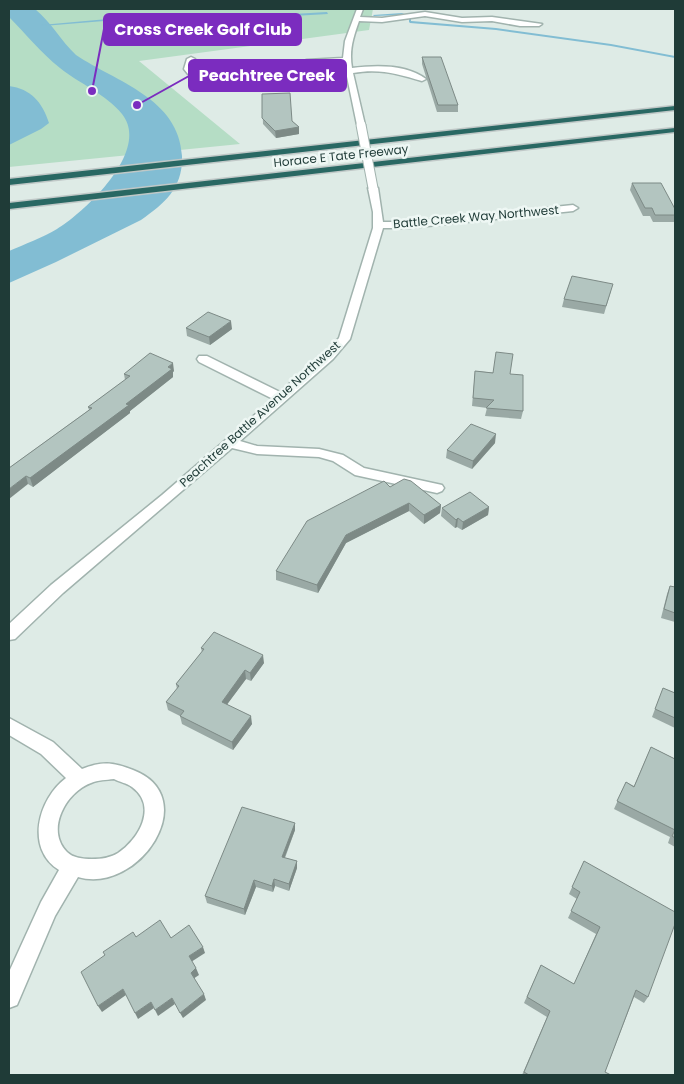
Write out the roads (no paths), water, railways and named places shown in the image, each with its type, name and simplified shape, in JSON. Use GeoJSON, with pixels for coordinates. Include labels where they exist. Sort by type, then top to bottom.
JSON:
{"type":"FeatureCollection","features":[{"type":"Feature","properties":{"kind":"highway","name":"Horace E Tate Freeway"},"geometry":{"type":"LineString","coordinates":[[9,182],[675,108]]}},
{"type":"Feature","properties":{"kind":"highway","name":"Horace E Tate Freeway"},"geometry":{"type":"LineString","coordinates":[[9,206],[675,130]]}},
{"type":"Feature","properties":{"kind":"street","name":"Peachtree Battle Avenue Northwest"},"geometry":{"type":"LineString","coordinates":[[9,634],[57,589],[163,502],[329,356],[344,339],[378,225],[373,188],[347,60],[348,41],[360,9]]}},
{"type":"Feature","properties":{"kind":"street"},"geometry":{"type":"LineString","coordinates":[[357,19],[425,14],[462,20],[492,19],[513,15]]}},
{"type":"Feature","properties":{"kind":"street"},"geometry":{"type":"LineString","coordinates":[[492,19],[520,24],[539,24],[537,20],[530,16]]}},
{"type":"Feature","properties":{"kind":"street"},"geometry":{"type":"LineString","coordinates":[[191,59],[188,69],[191,72],[208,76],[228,75],[247,69],[287,67],[307,62],[347,60]]}},
{"type":"Feature","properties":{"kind":"street"},"geometry":{"type":"LineString","coordinates":[[350,71],[365,68],[384,69],[408,72],[422,79]]}},
{"type":"Feature","properties":{"kind":"street","name":"Battle Creek Way Northwest"},"geometry":{"type":"LineString","coordinates":[[378,225],[408,225],[574,208]]}},
{"type":"Feature","properties":{"kind":"street"},"geometry":{"type":"LineString","coordinates":[[203,359],[281,398]]}},
{"type":"Feature","properties":{"kind":"street"},"geometry":{"type":"LineString","coordinates":[[230,443],[256,450],[319,453],[338,458],[360,472],[437,488]]}},
{"type":"Feature","properties":{"kind":"street"},"geometry":{"type":"LineString","coordinates":[[9,726],[47,748],[79,779]]}},
{"type":"Feature","properties":{"kind":"street"},"geometry":{"type":"LineString","coordinates":[[114,771],[130,774],[144,783],[152,796],[155,812],[152,828],[143,845],[128,858],[110,867],[91,870],[73,866],[60,858],[51,847],[48,833],[49,817],[56,803],[66,790],[79,779],[96,772],[114,771]]}},
{"type":"Feature","properties":{"kind":"street"},"geometry":{"type":"LineString","coordinates":[[9,997],[48,909],[73,866]]}},
{"type":"Feature","properties":{"kind":"water"},"geometry":{"type":"Polygon","coordinates":[[[9,9],[35,9],[76,55],[143,94],[158,106],[170,120],[178,136],[182,167],[176,186],[171,194],[150,214],[56,262],[9,283],[9,251],[57,229],[98,194],[122,161],[128,145],[129,129],[122,114],[116,107],[60,68],[40,50],[9,17],[9,9]]]}},
{"type":"Feature","properties":{"kind":"water"},"geometry":{"type":"Polygon","coordinates":[[[9,86],[24,90],[35,98],[43,109],[49,123],[9,145],[9,86]]]}},
{"type":"Feature","properties":{"kind":"waterway"},"geometry":{"type":"LineString","coordinates":[[43,25],[141,17],[240,18],[327,13]]}},
{"type":"Feature","properties":{"kind":"waterway"},"geometry":{"type":"LineString","coordinates":[[374,15],[402,14],[410,18],[410,22],[496,29],[611,45],[675,57]]}},
{"type":"Feature","properties":{"kind":"place","name":"Cross Creek Golf Club"},"geometry":{"type":"Point","coordinates":[92,91]}},
{"type":"Feature","properties":{"kind":"place","name":"Peachtree Creek"},"geometry":{"type":"Point","coordinates":[137,105]}}]}
